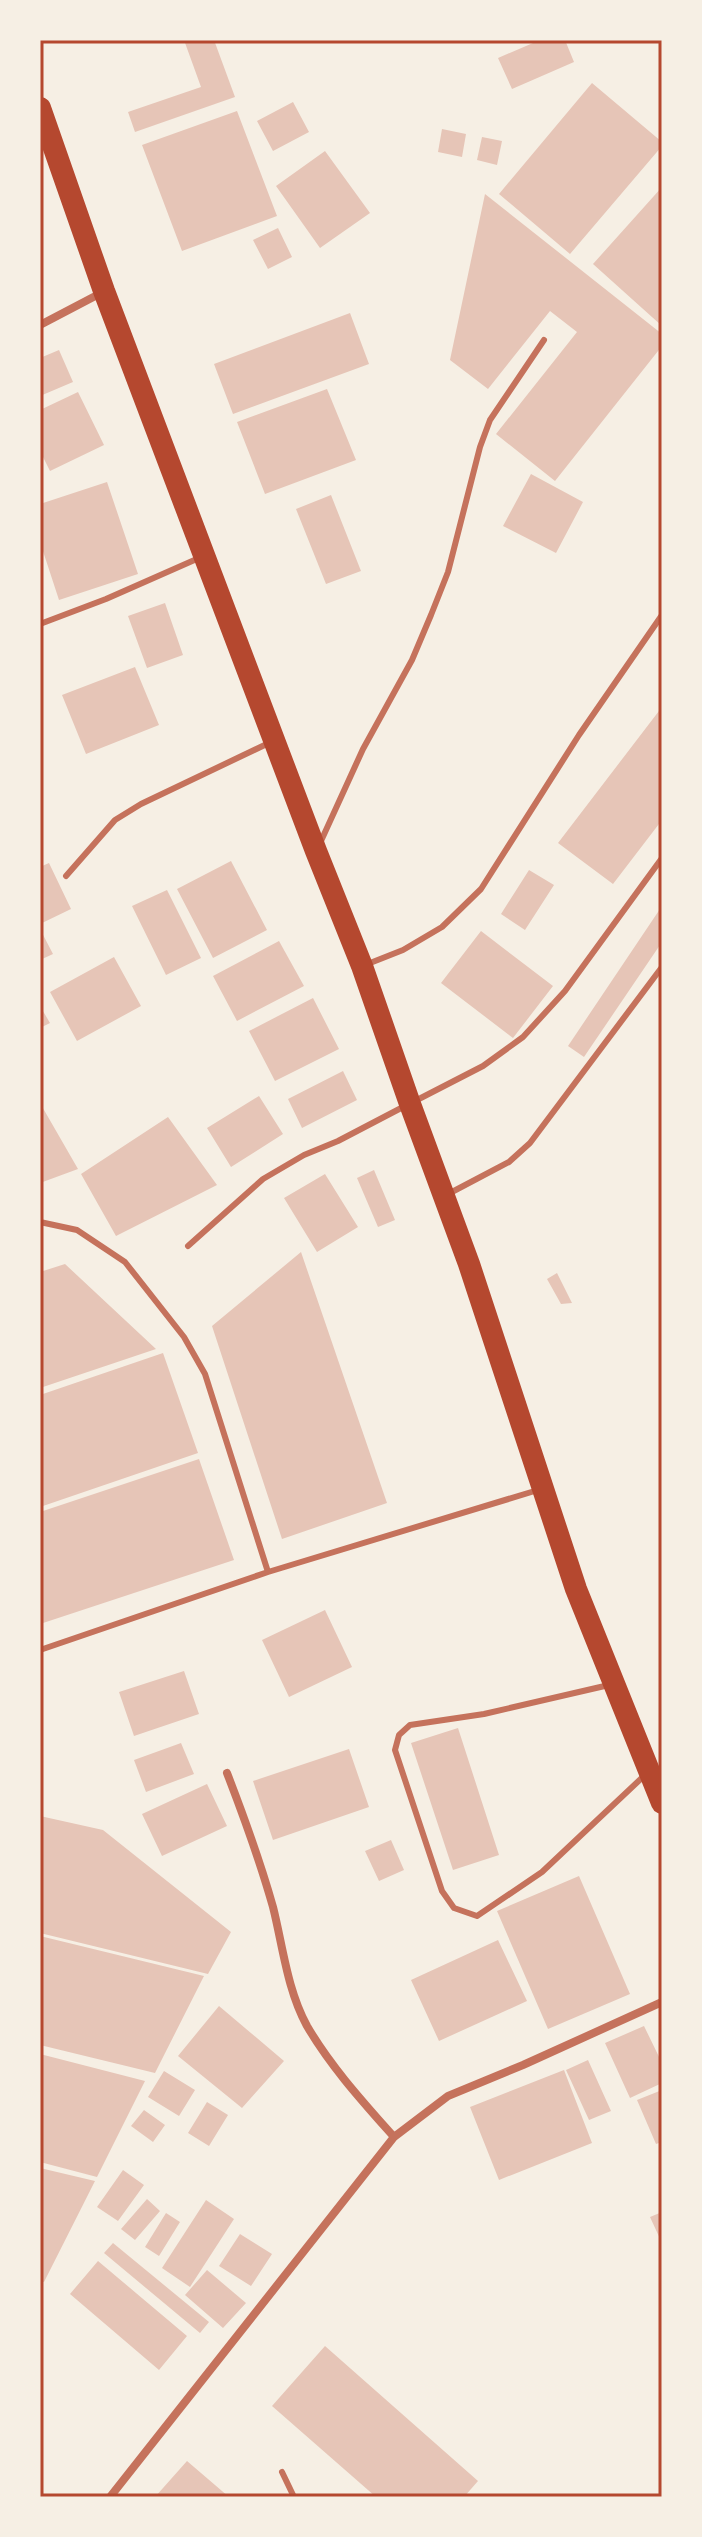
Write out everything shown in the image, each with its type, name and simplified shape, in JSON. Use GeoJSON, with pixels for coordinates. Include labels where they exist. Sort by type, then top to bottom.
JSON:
{"type":"FeatureCollection","features":[{"type":"Feature","properties":{"kind":"highway"},"geometry":{"type":"LineString","coordinates":[[40,108],[104,291],[362,966],[469,1264],[576,1589],[662,1803]]}},
{"type":"Feature","properties":{"kind":"street"},"geometry":{"type":"LineString","coordinates":[[40,325],[104,291]]}},
{"type":"Feature","properties":{"kind":"street"},"geometry":{"type":"LineString","coordinates":[[227,1773],[254,1844],[274,1910],[288,1978],[306,2024],[342,2077],[394,2137]]}},
{"type":"Feature","properties":{"kind":"street"},"geometry":{"type":"LineString","coordinates":[[110,2497],[394,2137],[448,2096],[662,2002]]}},
{"type":"Feature","properties":{"kind":"lane"},"geometry":{"type":"LineString","coordinates":[[316,851],[363,749],[412,660],[431,615],[448,572],[480,447],[490,420],[544,340]]}},
{"type":"Feature","properties":{"kind":"lane"},"geometry":{"type":"LineString","coordinates":[[40,624],[205,555]]}},
{"type":"Feature","properties":{"kind":"lane"},"geometry":{"type":"LineString","coordinates":[[362,966],[403,950],[442,927],[481,889],[579,735],[662,615]]}},
{"type":"Feature","properties":{"kind":"lane"},"geometry":{"type":"LineString","coordinates":[[66,876],[115,820],[141,804],[274,741]]}},
{"type":"Feature","properties":{"kind":"lane"},"geometry":{"type":"LineString","coordinates":[[188,1246],[263,1179],[304,1155],[338,1141],[483,1066],[523,1037],[565,991],[662,858]]}},
{"type":"Feature","properties":{"kind":"lane"},"geometry":{"type":"LineString","coordinates":[[443,1197],[509,1162],[530,1143],[662,967]]}},
{"type":"Feature","properties":{"kind":"lane"},"geometry":{"type":"LineString","coordinates":[[40,1222],[77,1230],[125,1262],[184,1337],[205,1374],[268,1572]]}},
{"type":"Feature","properties":{"kind":"lane"},"geometry":{"type":"LineString","coordinates":[[40,1650],[268,1572],[542,1489]]}},
{"type":"Feature","properties":{"kind":"lane"},"geometry":{"type":"LineString","coordinates":[[612,1684],[484,1714],[410,1725],[399,1735],[395,1750],[442,1891],[454,1908],[477,1916],[542,1872],[648,1771]]}},
{"type":"Feature","properties":{"kind":"lane"},"geometry":{"type":"LineString","coordinates":[[282,2472],[294,2497]]}},
{"type":"Feature","properties":{"kind":"building"},"geometry":{"type":"Polygon","coordinates":[[[184,40],[214,40],[235,97],[135,132],[128,112],[201,87],[184,40]]]}},
{"type":"Feature","properties":{"kind":"building"},"geometry":{"type":"Polygon","coordinates":[[[540,40],[565,40],[574,62],[512,89],[498,58],[540,40]]]}},
{"type":"Feature","properties":{"kind":"building"},"geometry":{"type":"Polygon","coordinates":[[[592,83],[662,142],[662,146],[570,254],[499,194],[592,83]]]}},
{"type":"Feature","properties":{"kind":"building"},"geometry":{"type":"Polygon","coordinates":[[[293,102],[309,132],[273,151],[257,121],[293,102]]]}},
{"type":"Feature","properties":{"kind":"building"},"geometry":{"type":"Polygon","coordinates":[[[237,111],[277,216],[182,251],[142,145],[237,111]]]}},
{"type":"Feature","properties":{"kind":"building"},"geometry":{"type":"Polygon","coordinates":[[[442,129],[466,134],[462,157],[438,152],[442,129]]]}},
{"type":"Feature","properties":{"kind":"building"},"geometry":{"type":"Polygon","coordinates":[[[482,137],[502,141],[497,165],[477,160],[482,137]]]}},
{"type":"Feature","properties":{"kind":"building"},"geometry":{"type":"Polygon","coordinates":[[[325,151],[370,213],[320,248],[276,186],[325,151]]]}},
{"type":"Feature","properties":{"kind":"building"},"geometry":{"type":"Polygon","coordinates":[[[662,187],[662,326],[593,264],[662,187]]]}},
{"type":"Feature","properties":{"kind":"building"},"geometry":{"type":"Polygon","coordinates":[[[485,194],[662,334],[662,346],[555,481],[496,434],[577,332],[550,311],[488,389],[450,360],[485,194]]]}},
{"type":"Feature","properties":{"kind":"building"},"geometry":{"type":"Polygon","coordinates":[[[278,228],[292,257],[268,269],[253,240],[278,228]]]}},
{"type":"Feature","properties":{"kind":"building"},"geometry":{"type":"Polygon","coordinates":[[[350,313],[369,364],[233,414],[214,364],[350,313]]]}},
{"type":"Feature","properties":{"kind":"building"},"geometry":{"type":"Polygon","coordinates":[[[59,350],[73,382],[40,396],[40,358],[59,350]]]}},
{"type":"Feature","properties":{"kind":"building"},"geometry":{"type":"Polygon","coordinates":[[[327,389],[356,460],[265,494],[237,422],[327,389]]]}},
{"type":"Feature","properties":{"kind":"building"},"geometry":{"type":"Polygon","coordinates":[[[78,392],[104,445],[50,471],[40,451],[40,410],[78,392]]]}},
{"type":"Feature","properties":{"kind":"building"},"geometry":{"type":"Polygon","coordinates":[[[531,474],[583,502],[556,553],[503,526],[531,474]]]}},
{"type":"Feature","properties":{"kind":"building"},"geometry":{"type":"Polygon","coordinates":[[[107,482],[138,574],[59,600],[40,542],[40,504],[107,482]]]}},
{"type":"Feature","properties":{"kind":"building"},"geometry":{"type":"Polygon","coordinates":[[[331,495],[361,571],[326,584],[296,509],[331,495]]]}},
{"type":"Feature","properties":{"kind":"building"},"geometry":{"type":"Polygon","coordinates":[[[165,603],[183,655],[147,668],[128,616],[165,603]]]}},
{"type":"Feature","properties":{"kind":"building"},"geometry":{"type":"Polygon","coordinates":[[[135,667],[159,725],[86,754],[62,695],[135,667]]]}},
{"type":"Feature","properties":{"kind":"building"},"geometry":{"type":"Polygon","coordinates":[[[662,707],[662,820],[613,884],[558,843],[662,707]]]}},
{"type":"Feature","properties":{"kind":"building"},"geometry":{"type":"Polygon","coordinates":[[[231,861],[267,930],[213,958],[177,889],[231,861]]]}},
{"type":"Feature","properties":{"kind":"building"},"geometry":{"type":"Polygon","coordinates":[[[49,863],[71,909],[40,924],[40,867],[49,863]]]}},
{"type":"Feature","properties":{"kind":"building"},"geometry":{"type":"Polygon","coordinates":[[[529,870],[554,885],[525,930],[501,914],[529,870]]]}},
{"type":"Feature","properties":{"kind":"building"},"geometry":{"type":"Polygon","coordinates":[[[167,890],[201,958],[166,975],[132,906],[167,890]]]}},
{"type":"Feature","properties":{"kind":"building"},"geometry":{"type":"Polygon","coordinates":[[[662,906],[662,942],[584,1057],[568,1046],[662,906]]]}},
{"type":"Feature","properties":{"kind":"building"},"geometry":{"type":"Polygon","coordinates":[[[40,929],[53,954],[40,960],[40,929]]]}},
{"type":"Feature","properties":{"kind":"building"},"geometry":{"type":"Polygon","coordinates":[[[481,931],[553,986],[513,1038],[441,983],[481,931]]]}},
{"type":"Feature","properties":{"kind":"building"},"geometry":{"type":"Polygon","coordinates":[[[279,941],[304,986],[237,1021],[213,976],[279,941]]]}},
{"type":"Feature","properties":{"kind":"building"},"geometry":{"type":"Polygon","coordinates":[[[114,957],[141,1006],[77,1041],[50,992],[114,957]]]}},
{"type":"Feature","properties":{"kind":"building"},"geometry":{"type":"Polygon","coordinates":[[[313,998],[339,1049],[275,1081],[249,1031],[313,998]]]}},
{"type":"Feature","properties":{"kind":"building"},"geometry":{"type":"Polygon","coordinates":[[[40,1006],[50,1023],[40,1028],[40,1006]]]}},
{"type":"Feature","properties":{"kind":"building"},"geometry":{"type":"Polygon","coordinates":[[[343,1071],[357,1100],[302,1128],[288,1099],[343,1071]]]}},
{"type":"Feature","properties":{"kind":"building"},"geometry":{"type":"Polygon","coordinates":[[[259,1096],[283,1134],[231,1167],[207,1128],[259,1096]]]}},
{"type":"Feature","properties":{"kind":"building"},"geometry":{"type":"Polygon","coordinates":[[[40,1103],[78,1169],[40,1183],[40,1103]]]}},
{"type":"Feature","properties":{"kind":"building"},"geometry":{"type":"Polygon","coordinates":[[[168,1117],[217,1185],[116,1236],[81,1174],[168,1117]]]}},
{"type":"Feature","properties":{"kind":"building"},"geometry":{"type":"Polygon","coordinates":[[[374,1170],[395,1220],[378,1227],[357,1178],[374,1170]]]}},
{"type":"Feature","properties":{"kind":"building"},"geometry":{"type":"Polygon","coordinates":[[[325,1174],[358,1227],[317,1252],[284,1198],[325,1174]]]}},
{"type":"Feature","properties":{"kind":"building"},"geometry":{"type":"Polygon","coordinates":[[[301,1252],[387,1503],[282,1539],[212,1326],[301,1252]]]}},
{"type":"Feature","properties":{"kind":"building"},"geometry":{"type":"Polygon","coordinates":[[[65,1264],[156,1349],[40,1388],[40,1272],[65,1264]]]}},
{"type":"Feature","properties":{"kind":"building"},"geometry":{"type":"Polygon","coordinates":[[[557,1273],[572,1303],[561,1304],[547,1279],[557,1273]]]}},
{"type":"Feature","properties":{"kind":"building"},"geometry":{"type":"Polygon","coordinates":[[[163,1353],[198,1453],[40,1507],[40,1395],[163,1353]]]}},
{"type":"Feature","properties":{"kind":"building"},"geometry":{"type":"Polygon","coordinates":[[[199,1459],[234,1560],[40,1624],[40,1512],[199,1459]]]}},
{"type":"Feature","properties":{"kind":"building"},"geometry":{"type":"Polygon","coordinates":[[[325,1610],[352,1667],[289,1697],[262,1640],[325,1610]]]}},
{"type":"Feature","properties":{"kind":"building"},"geometry":{"type":"Polygon","coordinates":[[[184,1671],[199,1714],[134,1736],[119,1692],[184,1671]]]}},
{"type":"Feature","properties":{"kind":"building"},"geometry":{"type":"Polygon","coordinates":[[[458,1728],[499,1855],[453,1870],[411,1743],[458,1728]]]}},
{"type":"Feature","properties":{"kind":"building"},"geometry":{"type":"Polygon","coordinates":[[[181,1743],[194,1774],[146,1792],[134,1760],[181,1743]]]}},
{"type":"Feature","properties":{"kind":"building"},"geometry":{"type":"Polygon","coordinates":[[[349,1749],[369,1807],[273,1840],[253,1781],[349,1749]]]}},
{"type":"Feature","properties":{"kind":"building"},"geometry":{"type":"Polygon","coordinates":[[[207,1784],[227,1826],[162,1856],[142,1814],[207,1784]]]}},
{"type":"Feature","properties":{"kind":"building"},"geometry":{"type":"Polygon","coordinates":[[[40,1816],[103,1830],[231,1932],[208,1974],[40,1933],[40,1816]]]}},
{"type":"Feature","properties":{"kind":"building"},"geometry":{"type":"Polygon","coordinates":[[[391,1840],[404,1870],[379,1881],[365,1851],[391,1840]]]}},
{"type":"Feature","properties":{"kind":"building"},"geometry":{"type":"Polygon","coordinates":[[[579,1876],[630,1994],[548,2029],[497,1911],[579,1876]]]}},
{"type":"Feature","properties":{"kind":"building"},"geometry":{"type":"Polygon","coordinates":[[[40,1936],[204,1976],[155,2073],[40,2045],[40,1936]]]}},
{"type":"Feature","properties":{"kind":"building"},"geometry":{"type":"Polygon","coordinates":[[[498,1940],[527,2001],[439,2041],[411,1980],[498,1940]]]}},
{"type":"Feature","properties":{"kind":"building"},"geometry":{"type":"Polygon","coordinates":[[[219,2006],[284,2061],[242,2108],[178,2056],[219,2006]]]}},
{"type":"Feature","properties":{"kind":"building"},"geometry":{"type":"Polygon","coordinates":[[[644,2026],[662,2063],[662,2083],[630,2098],[605,2043],[644,2026]]]}},
{"type":"Feature","properties":{"kind":"building"},"geometry":{"type":"Polygon","coordinates":[[[40,2054],[145,2081],[97,2177],[40,2162],[40,2054]]]}},
{"type":"Feature","properties":{"kind":"building"},"geometry":{"type":"Polygon","coordinates":[[[588,2060],[611,2111],[589,2120],[566,2070],[588,2060]]]}},
{"type":"Feature","properties":{"kind":"building"},"geometry":{"type":"Polygon","coordinates":[[[564,2070],[592,2143],[499,2180],[470,2107],[564,2070]]]}},
{"type":"Feature","properties":{"kind":"building"},"geometry":{"type":"Polygon","coordinates":[[[164,2071],[195,2090],[179,2116],[148,2097],[164,2071]]]}},
{"type":"Feature","properties":{"kind":"building"},"geometry":{"type":"Polygon","coordinates":[[[662,2090],[662,2142],[656,2144],[637,2100],[662,2090]]]}},
{"type":"Feature","properties":{"kind":"building"},"geometry":{"type":"Polygon","coordinates":[[[207,2102],[228,2115],[209,2146],[188,2133],[207,2102]]]}},
{"type":"Feature","properties":{"kind":"building"},"geometry":{"type":"Polygon","coordinates":[[[144,2110],[165,2125],[153,2142],[131,2126],[144,2110]]]}},
{"type":"Feature","properties":{"kind":"building"},"geometry":{"type":"Polygon","coordinates":[[[40,2168],[95,2181],[44,2282],[40,2281],[40,2168]]]}},
{"type":"Feature","properties":{"kind":"building"},"geometry":{"type":"Polygon","coordinates":[[[123,2170],[144,2185],[118,2221],[97,2207],[123,2170]]]}},
{"type":"Feature","properties":{"kind":"building"},"geometry":{"type":"Polygon","coordinates":[[[147,2199],[160,2211],[135,2240],[121,2229],[147,2199]]]}},
{"type":"Feature","properties":{"kind":"building"},"geometry":{"type":"Polygon","coordinates":[[[206,2200],[234,2219],[190,2287],[162,2268],[206,2200]]]}},
{"type":"Feature","properties":{"kind":"building"},"geometry":{"type":"Polygon","coordinates":[[[662,2212],[662,2243],[650,2217],[662,2212]]]}},
{"type":"Feature","properties":{"kind":"building"},"geometry":{"type":"Polygon","coordinates":[[[166,2213],[180,2222],[159,2256],[145,2247],[166,2213]]]}},
{"type":"Feature","properties":{"kind":"building"},"geometry":{"type":"Polygon","coordinates":[[[240,2234],[272,2254],[251,2286],[219,2266],[240,2234]]]}},
{"type":"Feature","properties":{"kind":"building"},"geometry":{"type":"Polygon","coordinates":[[[113,2243],[209,2322],[200,2333],[104,2253],[113,2243]]]}},
{"type":"Feature","properties":{"kind":"building"},"geometry":{"type":"Polygon","coordinates":[[[98,2261],[187,2336],[159,2370],[70,2294],[98,2261]]]}},
{"type":"Feature","properties":{"kind":"building"},"geometry":{"type":"Polygon","coordinates":[[[207,2270],[246,2303],[223,2328],[185,2295],[207,2270]]]}},
{"type":"Feature","properties":{"kind":"building"},"geometry":{"type":"Polygon","coordinates":[[[325,2346],[478,2481],[464,2497],[376,2497],[272,2406],[325,2346]]]}},
{"type":"Feature","properties":{"kind":"building"},"geometry":{"type":"Polygon","coordinates":[[[187,2461],[229,2497],[155,2497],[187,2461]]]}}]}
